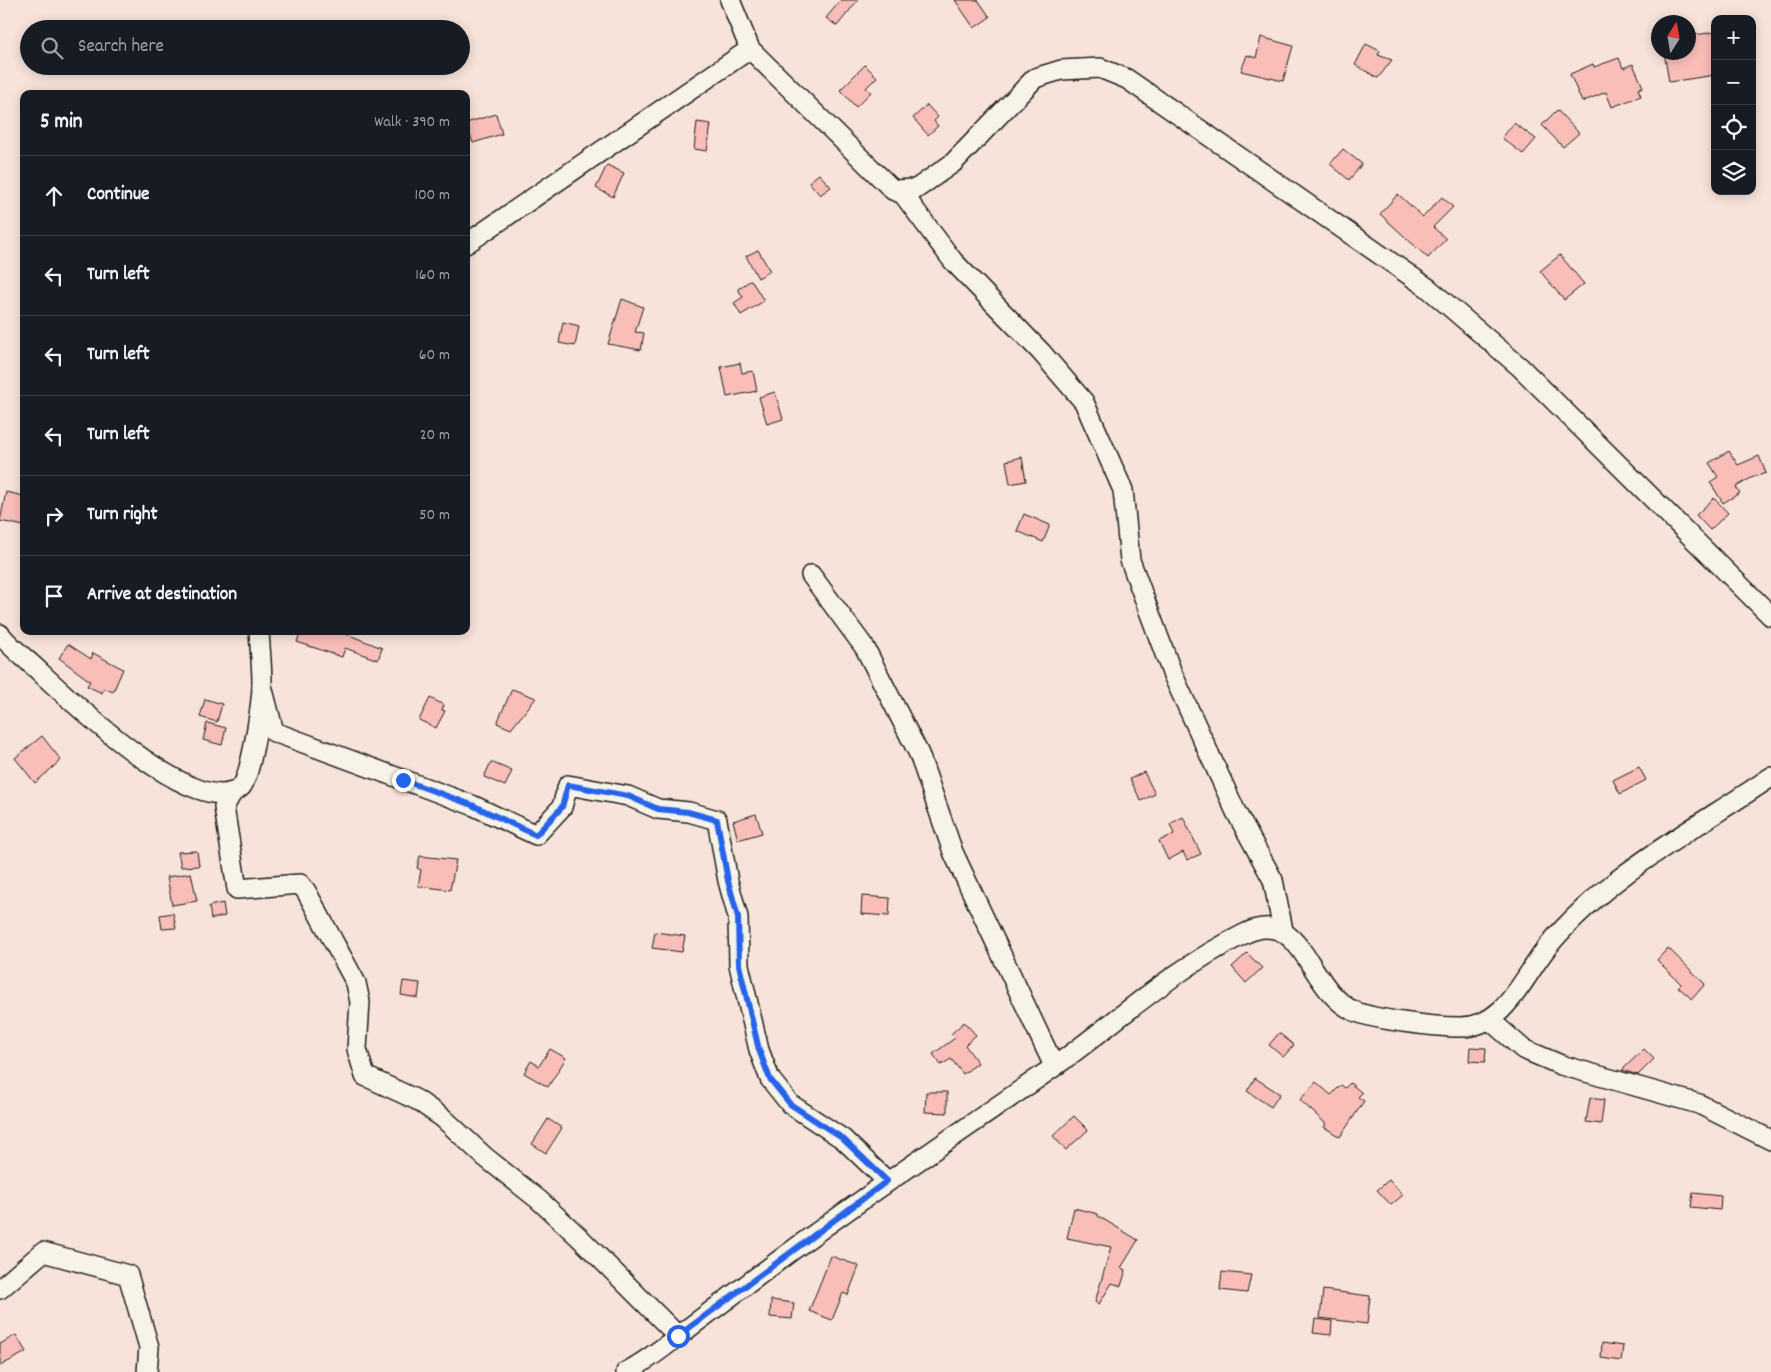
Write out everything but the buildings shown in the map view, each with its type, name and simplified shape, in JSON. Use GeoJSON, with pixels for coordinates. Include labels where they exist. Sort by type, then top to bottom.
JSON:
{"type":"FeatureCollection","features":[{"type":"Feature","properties":{"kind":"street"},"geometry":{"type":"LineString","coordinates":[[730,0],[750,49],[893,190],[904,194],[952,261],[1041,352],[1084,402],[1123,490],[1130,560],[1172,674],[1236,812],[1273,880],[1283,930]]}},
{"type":"Feature","properties":{"kind":"street"},"geometry":{"type":"LineString","coordinates":[[470,241],[750,49]]}},
{"type":"Feature","properties":{"kind":"street"},"geometry":{"type":"LineString","coordinates":[[893,190],[916,190],[953,163],[1035,78],[1061,70],[1100,68],[1127,79],[1428,288],[1520,368],[1771,616]]}},
{"type":"Feature","properties":{"kind":"street"},"geometry":{"type":"LineString","coordinates":[[811,575],[865,648],[919,754],[953,852],[1054,1066]]}},
{"type":"Feature","properties":{"kind":"street"},"geometry":{"type":"LineString","coordinates":[[0,634],[79,708],[136,755],[182,783],[210,794],[232,793]]}},
{"type":"Feature","properties":{"kind":"street"},"geometry":{"type":"LineString","coordinates":[[259,635],[262,686],[274,732],[472,805],[536,835],[562,807],[568,785],[628,796],[658,809],[688,812],[717,820],[728,881],[738,917],[739,965],[759,1050],[770,1079],[790,1104],[842,1138],[887,1181]]}},
{"type":"Feature","properties":{"kind":"street"},"geometry":{"type":"LineString","coordinates":[[262,686],[250,765],[242,786],[232,793],[224,806],[237,889],[300,884],[306,891],[356,983],[360,1002],[357,1049],[365,1076],[417,1100],[443,1118],[485,1157],[539,1200],[678,1336]]}},
{"type":"Feature","properties":{"kind":"street"},"geometry":{"type":"LineString","coordinates":[[626,1372],[678,1336],[887,1181],[1054,1066],[1152,991],[1246,932],[1267,925],[1283,930],[1296,944],[1332,997],[1352,1010],[1373,1017],[1459,1027],[1478,1026],[1491,1021],[1505,1007],[1549,946],[1593,899],[1644,861],[1771,777]]}},
{"type":"Feature","properties":{"kind":"street"},"geometry":{"type":"LineString","coordinates":[[1491,1021],[1523,1048],[1561,1065],[1699,1104],[1771,1140]]}},
{"type":"Feature","properties":{"kind":"street"},"geometry":{"type":"LineString","coordinates":[[0,1289],[43,1252],[128,1275],[149,1347],[147,1372]]}},
{"type":"Feature","properties":{"kind":"route"},"geometry":{"type":"LineString","coordinates":[[403,780],[472,805],[536,835],[562,807],[568,785],[628,796],[658,809],[688,812],[717,820],[728,881],[738,917],[739,965],[759,1050],[770,1079],[790,1104],[842,1138],[887,1181],[678,1336]]}}]}
